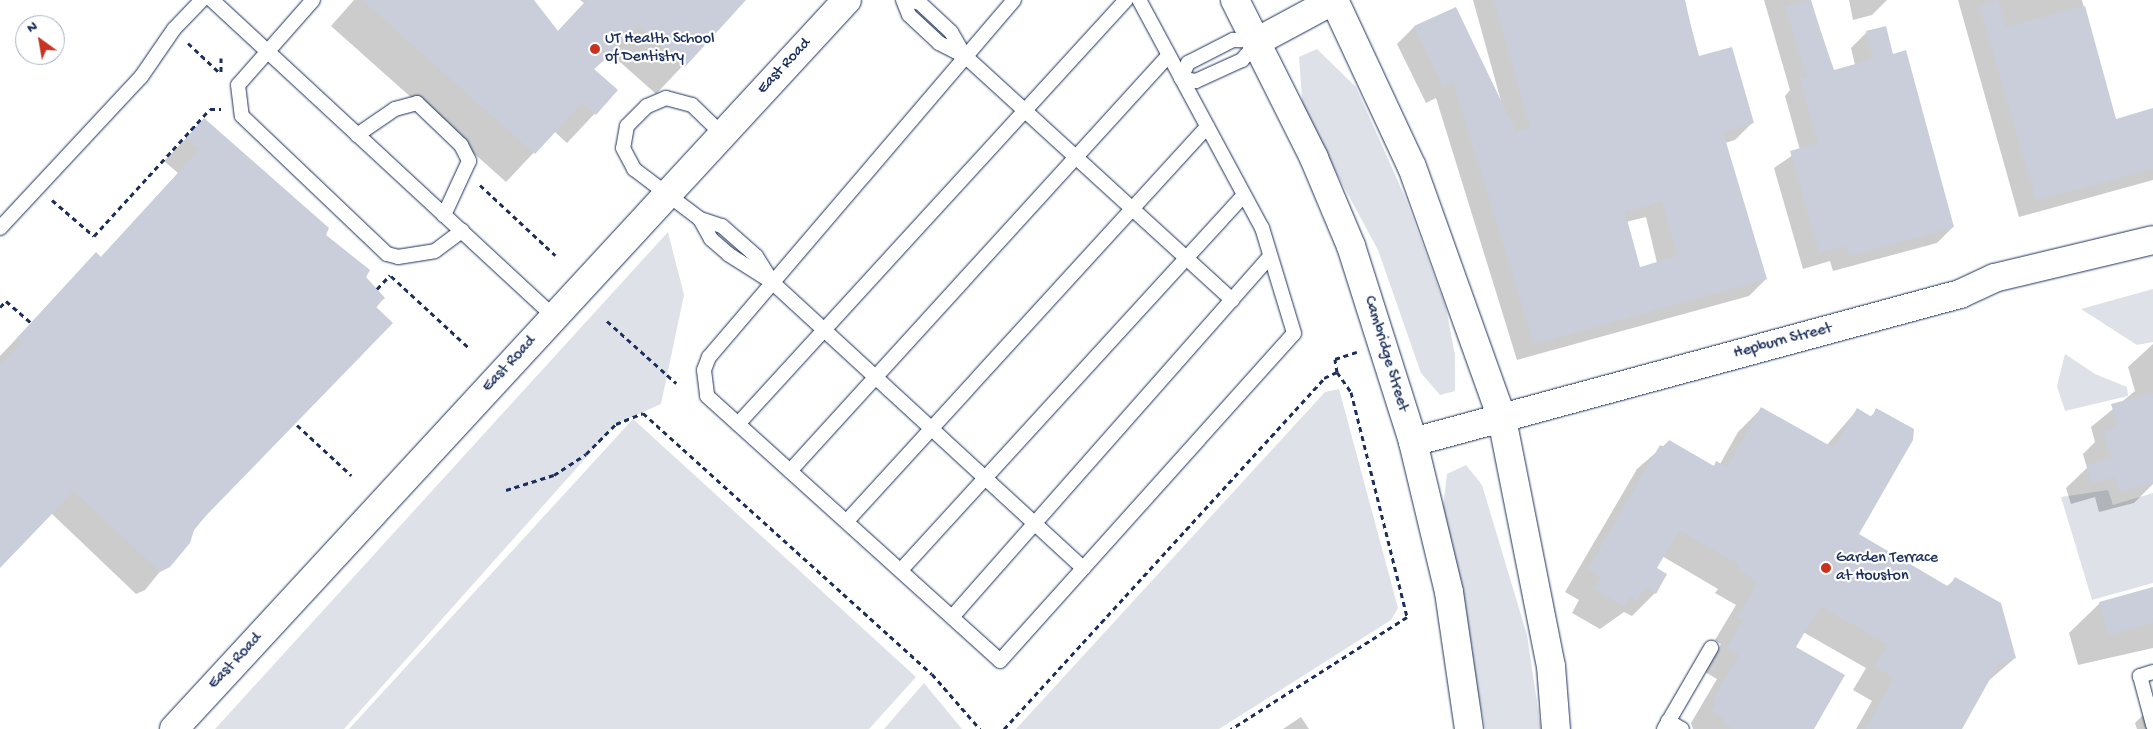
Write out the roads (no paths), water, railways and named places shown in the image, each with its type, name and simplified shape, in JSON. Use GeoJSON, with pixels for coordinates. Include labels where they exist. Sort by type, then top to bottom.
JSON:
{"type":"FeatureCollection","features":[{"type":"Feature","properties":{"kind":"street","name":"East Road"},"geometry":{"type":"LineString","coordinates":[[174,729],[846,0]]}},
{"type":"Feature","properties":{"kind":"street","name":"Cambridge Street"},"geometry":{"type":"LineString","coordinates":[[1235,0],[1258,41],[1351,246],[1412,442],[1449,592],[1469,729]]}},
{"type":"Feature","properties":{"kind":"street"},"geometry":{"type":"LineString","coordinates":[[1258,41],[1334,0],[1412,166],[1502,419],[1552,666],[1556,729]]}},
{"type":"Feature","properties":{"kind":"street","name":"Hepburn Street"},"geometry":{"type":"LineString","coordinates":[[1412,442],[1960,294],[1994,278],[2153,240]]}},
{"type":"Feature","properties":{"kind":"lane"},"geometry":{"type":"LineString","coordinates":[[0,228],[141,77],[174,29],[202,0]]}},
{"type":"Feature","properties":{"kind":"lane"},"geometry":{"type":"LineString","coordinates":[[212,0],[554,317]]}},
{"type":"Feature","properties":{"kind":"lane"},"geometry":{"type":"LineString","coordinates":[[314,0],[238,85],[242,116],[257,134],[387,254],[398,257],[435,251],[462,231]]}},
{"type":"Feature","properties":{"kind":"lane"},"geometry":{"type":"LineString","coordinates":[[903,0],[909,15],[939,43],[965,56],[1232,300]]}},
{"type":"Feature","properties":{"kind":"lane"},"geometry":{"type":"LineString","coordinates":[[908,0],[920,3],[951,32],[965,56]]}},
{"type":"Feature","properties":{"kind":"lane"},"geometry":{"type":"LineString","coordinates":[[1014,0],[709,357],[704,370],[707,396],[953,616],[1000,661],[1294,332],[1265,236],[1138,0]]}},
{"type":"Feature","properties":{"kind":"lane"},"geometry":{"type":"LineString","coordinates":[[738,424],[1126,0]]}},
{"type":"Feature","properties":{"kind":"lane"},"geometry":{"type":"LineString","coordinates":[[1181,78],[1188,63],[1226,44],[1258,41]]}},
{"type":"Feature","properties":{"kind":"lane"},"geometry":{"type":"LineString","coordinates":[[1181,78],[1196,81],[1242,60],[1258,41]]}},
{"type":"Feature","properties":{"kind":"lane"},"geometry":{"type":"LineString","coordinates":[[790,471],[1168,56]]}},
{"type":"Feature","properties":{"kind":"lane"},"geometry":{"type":"LineString","coordinates":[[722,134],[692,106],[666,98],[647,106],[627,126],[623,148],[634,169],[700,219],[722,226],[756,256],[772,282],[1083,568]]}},
{"type":"Feature","properties":{"kind":"lane"},"geometry":{"type":"LineString","coordinates":[[357,135],[395,109],[417,103],[461,145],[469,161],[466,172],[444,215]]}},
{"type":"Feature","properties":{"kind":"lane"},"geometry":{"type":"LineString","coordinates":[[847,521],[1207,127]]}},
{"type":"Feature","properties":{"kind":"lane"},"geometry":{"type":"LineString","coordinates":[[901,570],[1244,195]]}},
{"type":"Feature","properties":{"kind":"lane"},"geometry":{"type":"LineString","coordinates":[[953,616],[1270,257]]}},
{"type":"Feature","properties":{"kind":"lane"},"geometry":{"type":"LineString","coordinates":[[1682,729],[1666,725],[1712,648]]}},
{"type":"Feature","properties":{"kind":"lane"},"geometry":{"type":"LineString","coordinates":[[2153,672],[2140,676],[2153,725]]}},
{"type":"Feature","properties":{"kind":"place","name":"UT Health School of Dentistry"},"geometry":{"type":"Point","coordinates":[595,49]}},
{"type":"Feature","properties":{"kind":"place","name":"Garden Terrace at Houston"},"geometry":{"type":"Point","coordinates":[1826,568]}}]}
